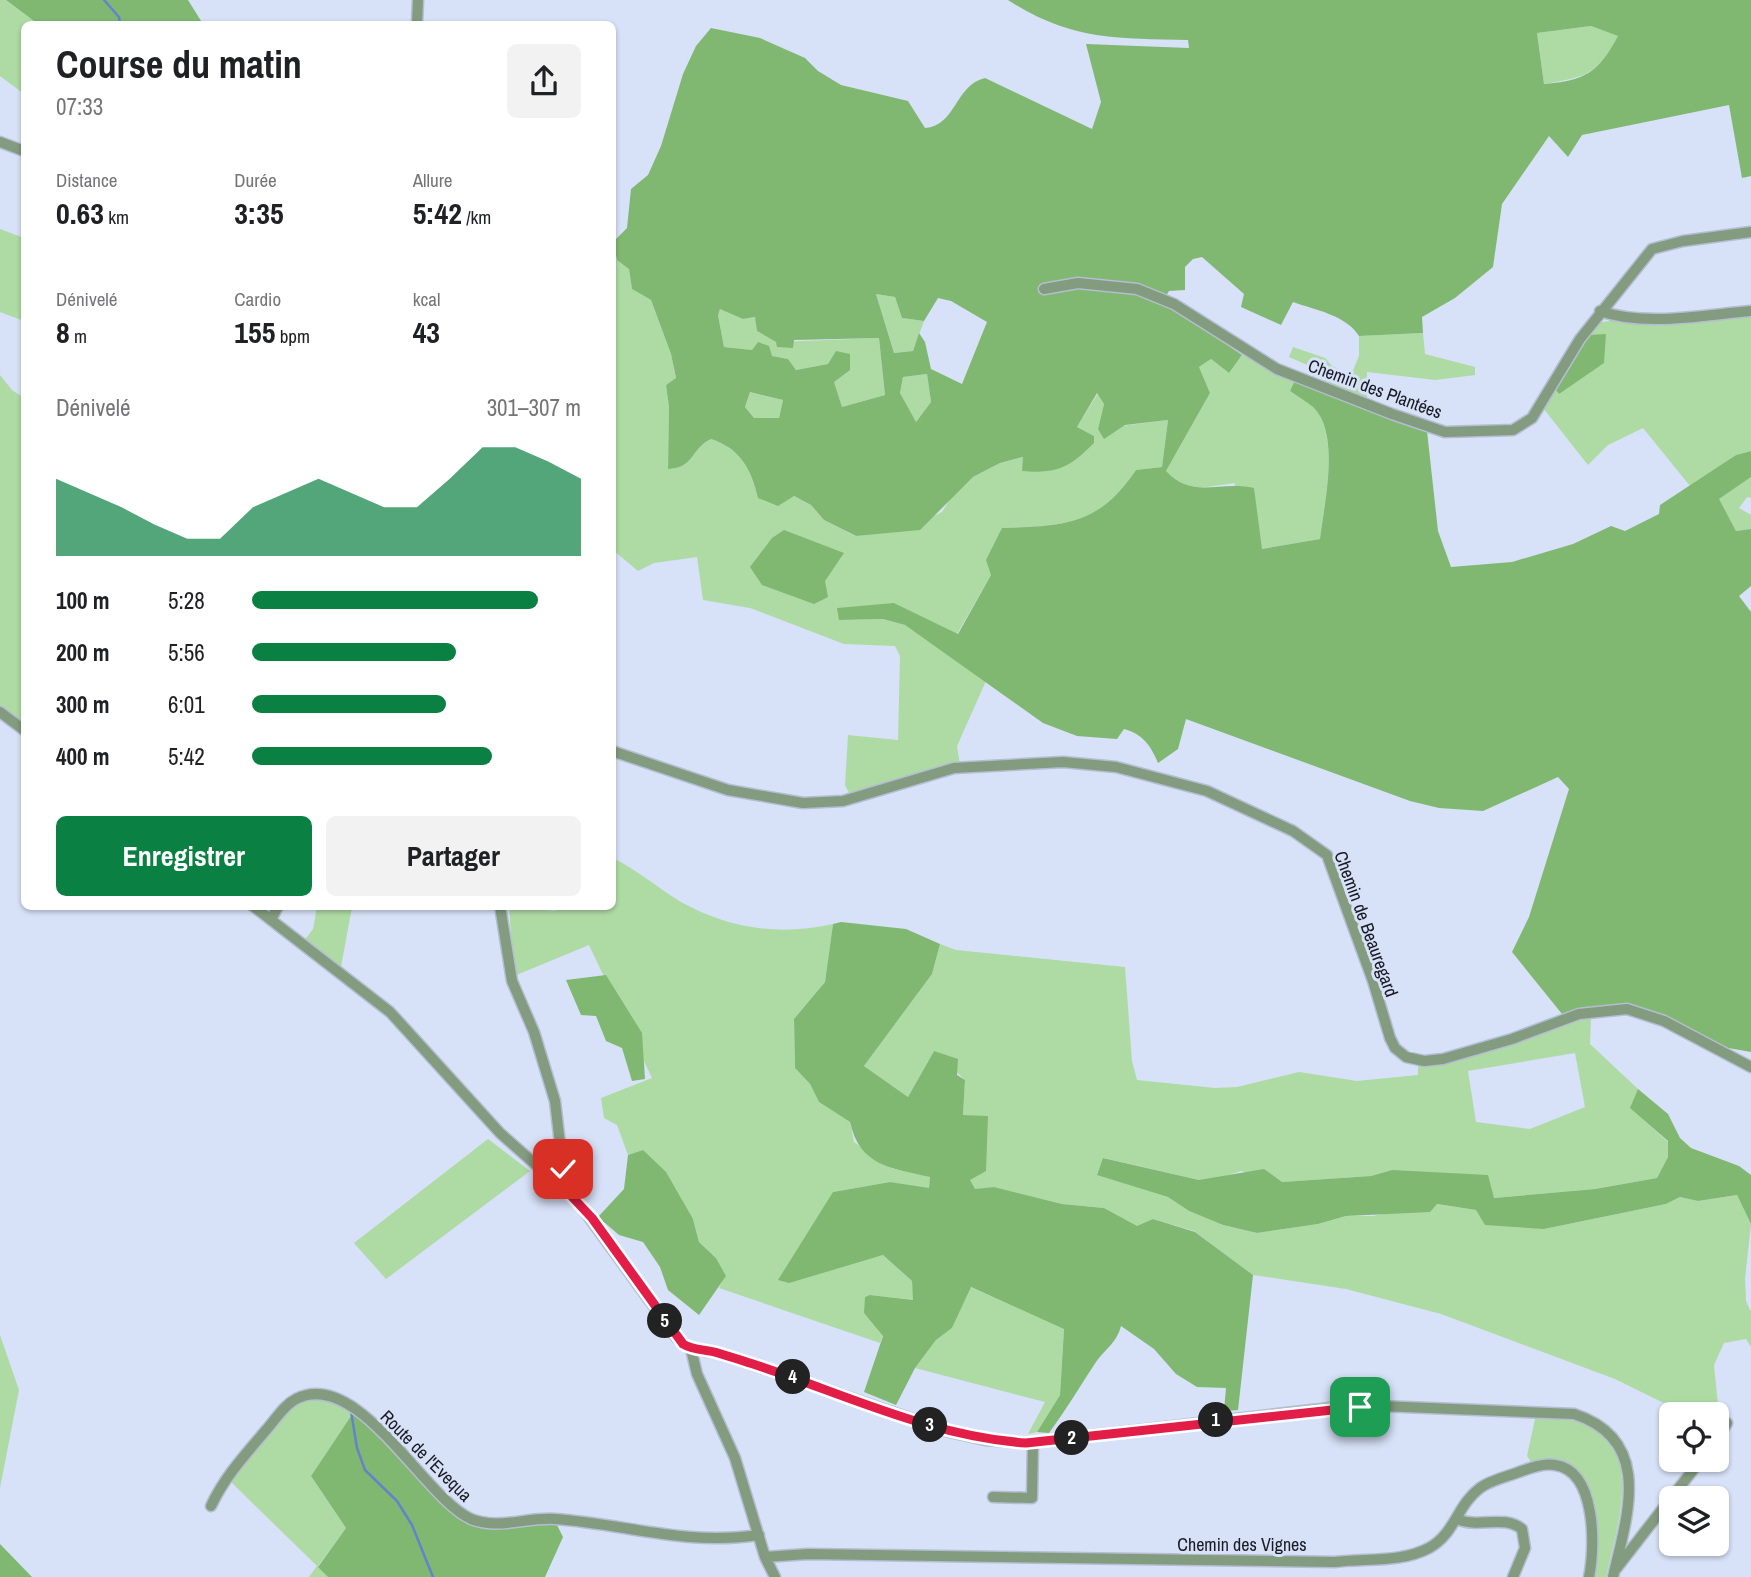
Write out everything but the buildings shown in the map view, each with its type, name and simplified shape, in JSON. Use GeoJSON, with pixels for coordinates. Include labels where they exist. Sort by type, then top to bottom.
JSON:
{"type":"FeatureCollection","features":[{"type":"Feature","properties":{"kind":"street"},"geometry":{"type":"LineString","coordinates":[[417,21],[418,0]]}},
{"type":"Feature","properties":{"kind":"street"},"geometry":{"type":"LineString","coordinates":[[0,142],[21,150]]}},
{"type":"Feature","properties":{"kind":"street","name":"Chemin des Plantées"},"geometry":{"type":"LineString","coordinates":[[1044,289],[1065,284],[1094,284],[1124,287],[1153,295],[1174,304],[1277,369],[1445,432],[1513,430],[1526,425],[1600,311],[1652,249],[1683,241],[1751,232]]}},
{"type":"Feature","properties":{"kind":"street"},"geometry":{"type":"LineString","coordinates":[[1600,311],[1620,317],[1688,317],[1751,311]]}},
{"type":"Feature","properties":{"kind":"street"},"geometry":{"type":"LineString","coordinates":[[0,712],[21,728]]}},
{"type":"Feature","properties":{"kind":"street","name":"Chemin de Beauregard"},"geometry":{"type":"LineString","coordinates":[[616,752],[728,790],[803,803],[843,801],[954,768],[1063,762],[1116,767],[1207,791],[1293,831],[1327,855],[1373,981],[1390,1038],[1395,1048],[1406,1057],[1424,1061],[1464,1054],[1579,1014],[1612,1009],[1636,1010],[1664,1021],[1751,1067]]}},
{"type":"Feature","properties":{"kind":"street"},"geometry":{"type":"LineString","coordinates":[[258,910],[390,1012],[500,1133],[561,1185],[592,1218],[677,1338],[691,1349],[716,1352],[950,1432],[985,1440],[1033,1442],[1350,1407],[1520,1410],[1574,1414],[1599,1424],[1609,1434],[1624,1455],[1629,1473],[1628,1509],[1613,1574]]}},
{"type":"Feature","properties":{"kind":"street"},"geometry":{"type":"LineString","coordinates":[[271,920],[276,910]]}},
{"type":"Feature","properties":{"kind":"street"},"geometry":{"type":"LineString","coordinates":[[501,910],[512,981],[534,1032],[555,1101],[563,1169],[561,1185]]}},
{"type":"Feature","properties":{"kind":"street"},"geometry":{"type":"LineString","coordinates":[[691,1349],[697,1374],[735,1458],[765,1557],[775,1577]]}},
{"type":"Feature","properties":{"kind":"street","name":"Route de l'Evequa"},"geometry":{"type":"LineString","coordinates":[[211,1506],[232,1471],[289,1404],[302,1396],[323,1395],[347,1404],[358,1412],[412,1462],[440,1495],[467,1517],[477,1521],[509,1523],[553,1519],[682,1538],[760,1535]]}},
{"type":"Feature","properties":{"kind":"street"},"geometry":{"type":"LineString","coordinates":[[993,1497],[1032,1498],[1033,1442]]}},
{"type":"Feature","properties":{"kind":"street","name":"Chemin des Vignes"},"geometry":{"type":"LineString","coordinates":[[765,1557],[808,1554],[1335,1562],[1399,1557],[1427,1549],[1444,1537],[1480,1487],[1543,1465],[1563,1467],[1580,1484],[1591,1514],[1594,1548],[1589,1577]]}},
{"type":"Feature","properties":{"kind":"street"},"geometry":{"type":"LineString","coordinates":[[1680,1486],[1692,1472]]}},
{"type":"Feature","properties":{"kind":"street"},"geometry":{"type":"LineString","coordinates":[[1613,1574],[1659,1514]]}},
{"type":"Feature","properties":{"kind":"street"},"geometry":{"type":"LineString","coordinates":[[1457,1520],[1470,1524],[1510,1522],[1522,1529],[1525,1548],[1513,1577]]}},
{"type":"Feature","properties":{"kind":"green space"},"geometry":{"type":"Polygon","coordinates":[[[0,0],[6,0],[34,21],[21,21],[21,92],[0,76],[0,0]]]}},
{"type":"Feature","properties":{"kind":"green space"},"geometry":{"type":"Polygon","coordinates":[[[6,0],[188,0],[201,21],[34,21],[6,0]]]}},
{"type":"Feature","properties":{"kind":"green space"},"geometry":{"type":"Polygon","coordinates":[[[1008,0],[1751,0],[1751,176],[1742,178],[1729,105],[1582,135],[1568,157],[1549,136],[1502,204],[1493,267],[1455,298],[1422,317],[1423,333],[1359,336],[1338,318],[1293,302],[1281,325],[1241,307],[1244,294],[1202,257],[1193,259],[1185,267],[1185,290],[1169,291],[1163,301],[1242,355],[1229,373],[1211,359],[1199,367],[1210,393],[1166,471],[1176,480],[1196,487],[1254,488],[1262,549],[1320,539],[1329,451],[1322,419],[1313,407],[1290,391],[1295,380],[1427,431],[1438,531],[1451,567],[1512,562],[1573,544],[1611,526],[1625,531],[1659,514],[1660,505],[1736,455],[1751,451],[1751,477],[1719,499],[1736,531],[1751,529],[1751,586],[1739,596],[1751,612],[1751,1052],[1717,1046],[1657,1014],[1631,1005],[1608,1005],[1562,1014],[1512,952],[1529,917],[1569,789],[1558,777],[1483,811],[1439,808],[1410,801],[1186,719],[1178,749],[1158,763],[1146,741],[1131,731],[1124,729],[1117,739],[1077,736],[1043,723],[905,625],[883,619],[839,620],[837,608],[894,603],[958,634],[991,575],[986,560],[1002,528],[1062,523],[1094,512],[1122,488],[1136,470],[1162,467],[1168,420],[1125,425],[1104,439],[1098,429],[1104,404],[1097,393],[1077,427],[1094,436],[1094,443],[1077,458],[1062,468],[1044,471],[1022,471],[1023,457],[1000,463],[973,477],[920,530],[856,536],[824,520],[811,505],[794,496],[778,506],[758,498],[743,461],[730,448],[711,439],[699,448],[688,462],[668,469],[669,407],[666,385],[676,378],[671,354],[651,300],[632,289],[629,269],[617,260],[616,239],[627,228],[631,189],[648,175],[661,146],[683,74],[696,46],[711,28],[760,38],[805,58],[818,71],[841,85],[908,101],[925,128],[935,126],[943,120],[967,88],[985,78],[1092,129],[1101,102],[1086,44],[1189,48],[1188,40],[1095,35],[1053,23],[1008,0]],[[1591,26],[1537,33],[1544,84],[1580,77],[1604,58],[1618,36],[1591,26]],[[876,294],[894,353],[913,351],[919,333],[925,342],[931,369],[962,384],[987,322],[951,301],[938,298],[924,321],[902,318],[895,297],[876,294]],[[720,309],[718,315],[724,347],[752,350],[758,342],[769,346],[772,356],[788,359],[796,370],[828,364],[836,351],[850,354],[850,370],[834,382],[842,407],[885,395],[879,338],[794,340],[793,348],[777,347],[776,342],[757,331],[755,317],[743,319],[720,309]],[[927,374],[903,377],[900,393],[916,422],[931,402],[927,374]],[[750,392],[745,407],[754,418],[779,418],[783,400],[750,392]]]}},
{"type":"Feature","properties":{"kind":"green space"},"geometry":{"type":"Polygon","coordinates":[[[1591,26],[1619,36],[1604,59],[1580,76],[1544,84],[1537,33],[1591,26]]]}},
{"type":"Feature","properties":{"kind":"green space"},"geometry":{"type":"Polygon","coordinates":[[[0,229],[21,237],[21,320],[0,312],[0,229]]]}},
{"type":"Feature","properties":{"kind":"green space"},"geometry":{"type":"Polygon","coordinates":[[[616,258],[629,268],[632,289],[651,300],[671,354],[676,379],[666,385],[669,407],[668,469],[688,462],[704,443],[711,439],[722,442],[741,457],[753,475],[811,505],[824,520],[855,536],[902,531],[942,512],[951,498],[973,477],[1000,463],[1024,457],[1022,471],[1094,436],[1077,427],[1098,393],[1104,404],[1098,429],[1168,420],[1162,467],[1136,470],[1108,502],[1094,512],[1062,523],[1002,528],[991,575],[957,634],[894,603],[839,620],[883,619],[905,625],[986,681],[957,746],[960,765],[929,770],[850,795],[845,785],[848,735],[898,740],[900,656],[895,646],[844,644],[750,608],[703,600],[697,557],[654,563],[638,571],[616,553],[616,258]]]}},
{"type":"Feature","properties":{"kind":"green space"},"geometry":{"type":"Polygon","coordinates":[[[876,294],[895,297],[902,318],[924,321],[913,351],[894,353],[876,294]]]}},
{"type":"Feature","properties":{"kind":"green space"},"geometry":{"type":"Polygon","coordinates":[[[720,308],[743,319],[756,317],[757,331],[776,342],[879,338],[885,395],[842,407],[828,364],[796,370],[788,359],[772,356],[758,342],[752,350],[724,347],[718,315],[720,308]]]}},
{"type":"Feature","properties":{"kind":"green space"},"geometry":{"type":"Polygon","coordinates":[[[1751,316],[1751,451],[1736,455],[1690,486],[1643,428],[1608,445],[1588,465],[1543,408],[1555,389],[1559,394],[1596,323],[1615,320],[1670,324],[1751,316]]]}},
{"type":"Feature","properties":{"kind":"green space"},"geometry":{"type":"Polygon","coordinates":[[[1423,333],[1425,354],[1475,367],[1475,375],[1435,380],[1367,372],[1367,401],[1323,383],[1326,376],[1323,372],[1289,357],[1293,347],[1325,358],[1332,366],[1351,375],[1359,356],[1359,336],[1423,333]]]}},
{"type":"Feature","properties":{"kind":"green space"},"geometry":{"type":"Polygon","coordinates":[[[1606,334],[1604,363],[1559,394],[1555,389],[1588,335],[1606,334]]]}},
{"type":"Feature","properties":{"kind":"green space"},"geometry":{"type":"Polygon","coordinates":[[[1242,355],[1295,380],[1290,391],[1311,405],[1322,419],[1329,452],[1329,470],[1320,539],[1261,549],[1234,483],[1190,486],[1166,471],[1210,393],[1199,367],[1211,359],[1229,373],[1242,355]]]}},
{"type":"Feature","properties":{"kind":"green space"},"geometry":{"type":"Polygon","coordinates":[[[927,374],[931,402],[915,423],[900,393],[903,377],[927,374]]]}},
{"type":"Feature","properties":{"kind":"green space"},"geometry":{"type":"Polygon","coordinates":[[[0,375],[12,390],[21,396],[21,724],[0,707],[0,375]]]}},
{"type":"Feature","properties":{"kind":"green space"},"geometry":{"type":"Polygon","coordinates":[[[750,392],[783,400],[779,418],[754,418],[745,407],[750,392]]]}},
{"type":"Feature","properties":{"kind":"green space"},"geometry":{"type":"Polygon","coordinates":[[[1751,477],[1751,498],[1747,497],[1739,508],[1751,515],[1751,529],[1736,531],[1718,499],[1751,477]]]}},
{"type":"Feature","properties":{"kind":"green space"},"geometry":{"type":"Polygon","coordinates":[[[784,530],[844,553],[825,581],[828,597],[814,604],[762,585],[750,567],[772,538],[784,530]]]}},
{"type":"Feature","properties":{"kind":"green space"},"geometry":{"type":"Polygon","coordinates":[[[616,860],[681,902],[718,919],[755,928],[774,929],[813,928],[833,924],[825,982],[794,1019],[795,1068],[810,1084],[819,1102],[850,1122],[854,1142],[891,1168],[930,1177],[929,1189],[890,1182],[833,1192],[857,1260],[883,1255],[912,1281],[914,1300],[870,1295],[864,1313],[883,1335],[880,1343],[719,1288],[725,1276],[716,1258],[699,1242],[693,1219],[643,1150],[628,1155],[617,1125],[604,1118],[601,1098],[652,1078],[589,945],[514,976],[509,910],[616,910],[616,860]]]}},
{"type":"Feature","properties":{"kind":"green space"},"geometry":{"type":"Polygon","coordinates":[[[316,910],[351,910],[341,967],[304,941],[313,929],[316,910]]]}},
{"type":"Feature","properties":{"kind":"green space"},"geometry":{"type":"Polygon","coordinates":[[[841,922],[906,929],[940,944],[932,974],[864,1066],[908,1097],[934,1051],[958,1059],[957,1075],[965,1080],[963,1115],[988,1116],[986,1171],[970,1180],[975,1189],[994,1187],[1062,1204],[1104,1208],[1137,1226],[1153,1219],[1195,1232],[1253,1275],[1238,1410],[1224,1411],[1226,1388],[1197,1387],[1176,1374],[1154,1349],[1121,1326],[1114,1342],[1096,1362],[1049,1433],[1037,1432],[1060,1395],[1064,1329],[971,1287],[952,1328],[936,1340],[915,1368],[896,1405],[864,1392],[883,1336],[864,1313],[865,1297],[870,1295],[913,1300],[912,1281],[883,1255],[789,1283],[778,1280],[833,1192],[890,1182],[929,1188],[930,1177],[890,1167],[869,1156],[861,1148],[850,1122],[819,1102],[810,1084],[795,1068],[794,1019],[825,982],[833,924],[841,922]]]}},
{"type":"Feature","properties":{"kind":"green space"},"geometry":{"type":"Polygon","coordinates":[[[940,944],[956,950],[1125,967],[1132,1061],[1137,1080],[1215,1088],[1237,1087],[1299,1072],[1357,1081],[1418,1075],[1418,1063],[1591,1017],[1590,1044],[1638,1089],[1631,1108],[1668,1142],[1668,1157],[1657,1178],[1595,1189],[1494,1198],[1392,1170],[1371,1176],[1282,1182],[1241,1171],[1213,1180],[1199,1180],[1104,1158],[1097,1174],[1168,1197],[1189,1211],[1223,1225],[1257,1233],[1318,1224],[1346,1216],[1373,1216],[1436,1204],[1476,1210],[1544,1229],[1666,1204],[1680,1197],[1698,1201],[1737,1195],[1751,1224],[1745,1279],[1746,1301],[1751,1312],[1751,1347],[1746,1339],[1724,1343],[1714,1365],[1718,1402],[1662,1402],[1615,1379],[1441,1314],[1346,1289],[1253,1275],[1194,1231],[1153,1219],[1137,1227],[1104,1208],[1062,1204],[994,1187],[975,1190],[969,1180],[988,1117],[963,1115],[965,1080],[934,1051],[908,1097],[864,1066],[932,974],[940,944]],[[1575,1053],[1468,1071],[1476,1122],[1530,1129],[1585,1107],[1575,1053]]]}},
{"type":"Feature","properties":{"kind":"green space"},"geometry":{"type":"Polygon","coordinates":[[[606,975],[642,1033],[645,1079],[632,1081],[622,1048],[606,1041],[596,1016],[581,1015],[566,980],[606,975]]]}},
{"type":"Feature","properties":{"kind":"green space"},"geometry":{"type":"Polygon","coordinates":[[[1638,1089],[1668,1114],[1680,1138],[1691,1148],[1739,1166],[1751,1175],[1751,1224],[1737,1195],[1698,1201],[1680,1197],[1666,1204],[1544,1229],[1485,1225],[1476,1210],[1437,1204],[1430,1212],[1346,1216],[1318,1224],[1257,1233],[1223,1225],[1189,1211],[1168,1197],[1097,1175],[1103,1158],[1199,1180],[1264,1169],[1282,1182],[1371,1176],[1392,1170],[1488,1175],[1494,1198],[1595,1189],[1657,1178],[1668,1157],[1668,1141],[1630,1108],[1638,1089]]]}},
{"type":"Feature","properties":{"kind":"green space"},"geometry":{"type":"Polygon","coordinates":[[[488,1139],[530,1171],[386,1279],[354,1243],[488,1139]]]}},
{"type":"Feature","properties":{"kind":"green space"},"geometry":{"type":"Polygon","coordinates":[[[643,1150],[666,1172],[693,1219],[699,1242],[716,1258],[726,1276],[699,1315],[668,1290],[660,1267],[643,1242],[619,1235],[598,1217],[624,1189],[628,1155],[643,1150]]]}},
{"type":"Feature","properties":{"kind":"green space"},"geometry":{"type":"Polygon","coordinates":[[[970,1287],[1064,1328],[1060,1395],[1037,1432],[1028,1434],[1045,1402],[915,1368],[936,1340],[952,1328],[970,1287]]]}},
{"type":"Feature","properties":{"kind":"green space"},"geometry":{"type":"Polygon","coordinates":[[[0,1335],[19,1390],[0,1488],[0,1335]]]}},
{"type":"Feature","properties":{"kind":"green space"},"geometry":{"type":"Polygon","coordinates":[[[304,1399],[325,1399],[353,1413],[311,1476],[346,1528],[318,1566],[328,1577],[309,1577],[317,1566],[230,1481],[287,1410],[304,1399]]]}},
{"type":"Feature","properties":{"kind":"green space"},"geometry":{"type":"Polygon","coordinates":[[[353,1413],[467,1520],[557,1525],[563,1537],[545,1577],[328,1577],[318,1567],[346,1528],[311,1476],[353,1413]]]}},
{"type":"Feature","properties":{"kind":"green space"},"geometry":{"type":"Polygon","coordinates":[[[1560,1418],[1589,1425],[1607,1438],[1618,1457],[1622,1479],[1621,1504],[1606,1577],[1595,1577],[1597,1515],[1593,1496],[1585,1479],[1573,1467],[1555,1461],[1531,1462],[1527,1456],[1535,1419],[1560,1418]]]}},
{"type":"Feature","properties":{"kind":"green space"},"geometry":{"type":"Polygon","coordinates":[[[0,1544],[32,1577],[0,1577],[0,1544]]]}},
{"type":"Feature","properties":{"kind":"waterway"},"geometry":{"type":"LineString","coordinates":[[104,0],[120,21]]}},
{"type":"Feature","properties":{"kind":"waterway"},"geometry":{"type":"LineString","coordinates":[[351,1411],[357,1448],[365,1470],[397,1501],[412,1525],[433,1577]]}},
{"type":"Feature","properties":{"kind":"route"},"geometry":{"type":"LineString","coordinates":[[563,1169],[561,1185],[592,1218],[683,1344],[691,1349],[716,1352],[838,1392],[950,1432],[985,1440],[1026,1443],[1330,1408],[1360,1407]]}}]}
